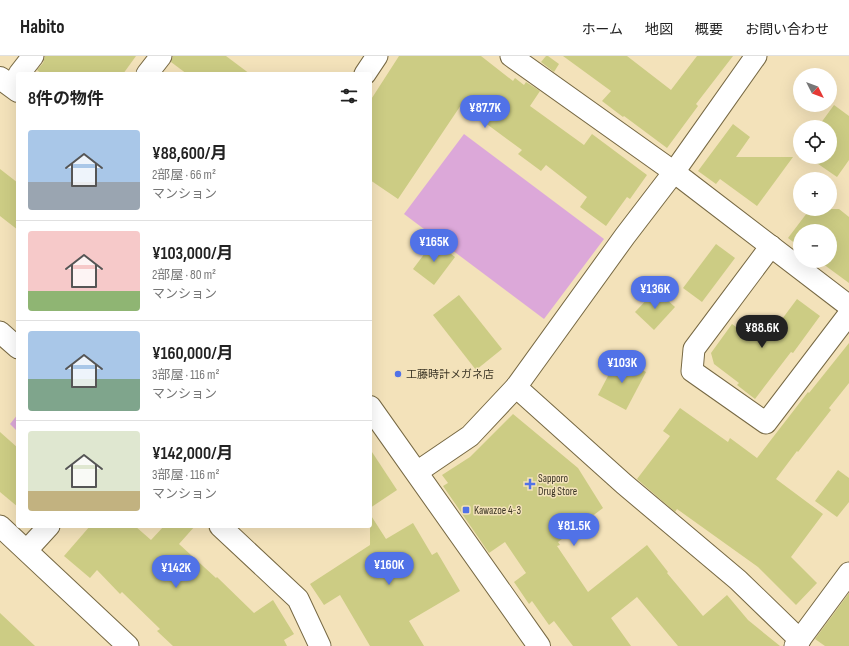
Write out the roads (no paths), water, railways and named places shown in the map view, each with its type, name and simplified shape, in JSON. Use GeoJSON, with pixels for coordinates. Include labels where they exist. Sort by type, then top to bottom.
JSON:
{"type":"FeatureCollection","features":[{"type":"Feature","properties":{"kind":"street"},"geometry":{"type":"LineString","coordinates":[[20,72],[33,56]]}},
{"type":"Feature","properties":{"kind":"street"},"geometry":{"type":"LineString","coordinates":[[149,72],[161,56]]}},
{"type":"Feature","properties":{"kind":"street"},"geometry":{"type":"LineString","coordinates":[[366,72],[377,56]]}},
{"type":"Feature","properties":{"kind":"street"},"geometry":{"type":"LineString","coordinates":[[511,56],[674,172],[849,306]]}},
{"type":"Feature","properties":{"kind":"street"},"geometry":{"type":"LineString","coordinates":[[417,472],[470,436],[516,387],[625,236],[674,172],[756,56]]}},
{"type":"Feature","properties":{"kind":"street"},"geometry":{"type":"LineString","coordinates":[[771,246],[694,348],[692,372],[766,423],[849,314]]}},
{"type":"Feature","properties":{"kind":"street"},"geometry":{"type":"LineString","coordinates":[[0,332],[16,346]]}},
{"type":"Feature","properties":{"kind":"street"},"geometry":{"type":"LineString","coordinates":[[516,387],[624,484],[738,580],[798,643],[849,573]]}},
{"type":"Feature","properties":{"kind":"street"},"geometry":{"type":"LineString","coordinates":[[372,410],[539,646]]}},
{"type":"Feature","properties":{"kind":"street"},"geometry":{"type":"LineString","coordinates":[[0,526],[128,646]]}},
{"type":"Feature","properties":{"kind":"street"},"geometry":{"type":"LineString","coordinates":[[27,550],[46,528]]}},
{"type":"Feature","properties":{"kind":"street"},"geometry":{"type":"LineString","coordinates":[[222,528],[298,599],[320,646]]}},
{"type":"Feature","properties":{"kind":"place","name":"工藤時計メガネ店"},"geometry":{"type":"Point","coordinates":[398,374]}},
{"type":"Feature","properties":{"kind":"place","name":"Sapporo Drug Store"},"geometry":{"type":"Point","coordinates":[530,484]}},
{"type":"Feature","properties":{"kind":"place","name":"Kawazoe 4-3"},"geometry":{"type":"Point","coordinates":[466,510]}}]}
